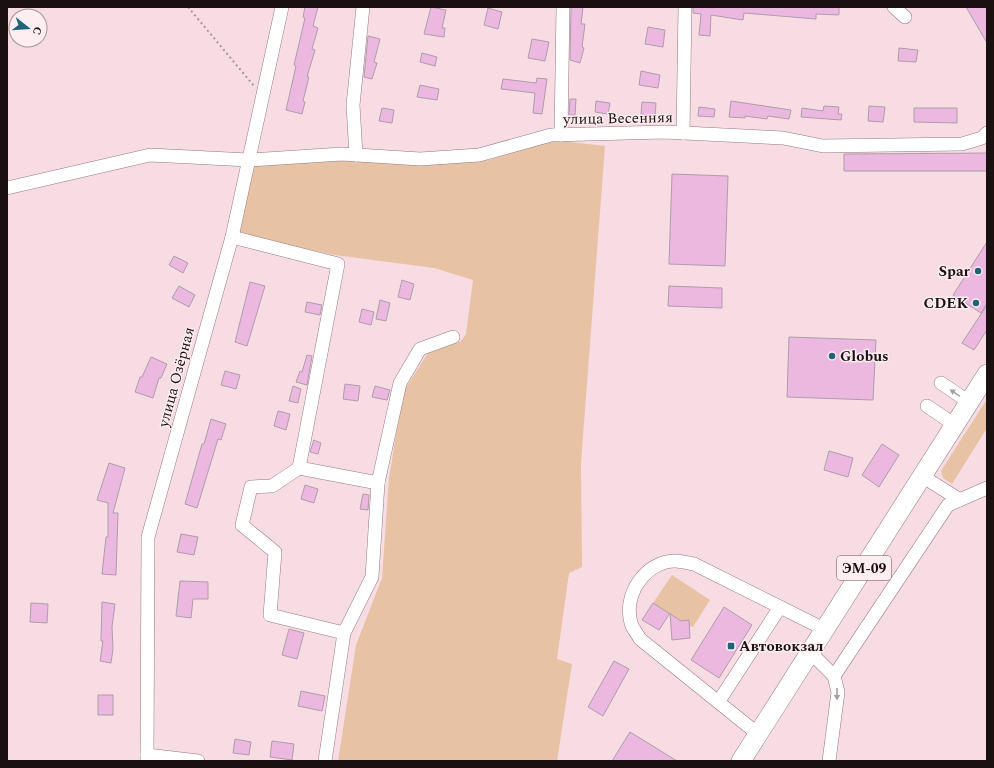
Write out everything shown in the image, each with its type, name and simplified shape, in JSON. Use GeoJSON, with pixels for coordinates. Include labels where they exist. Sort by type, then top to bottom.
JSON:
{"type":"FeatureCollection","features":[{"type":"Feature","properties":{"kind":"highway","name":"ЭМ-09"},"geometry":{"type":"LineString","coordinates":[[741,761],[987,374]]}},
{"type":"Feature","properties":{"kind":"street","name":"улица Озёрная"},"geometry":{"type":"LineString","coordinates":[[147,758],[148,537],[232,236],[282,7]]}},
{"type":"Feature","properties":{"kind":"street"},"geometry":{"type":"LineString","coordinates":[[356,155],[353,105],[363,7]]}},
{"type":"Feature","properties":{"kind":"street"},"geometry":{"type":"LineString","coordinates":[[561,135],[563,7]]}},
{"type":"Feature","properties":{"kind":"street"},"geometry":{"type":"LineString","coordinates":[[683,133],[685,7]]}},
{"type":"Feature","properties":{"kind":"street"},"geometry":{"type":"LineString","coordinates":[[894,7],[905,17]]}},
{"type":"Feature","properties":{"kind":"street","name":"улица Весенняя"},"geometry":{"type":"LineString","coordinates":[[7,188],[150,155],[249,160],[342,154],[420,158],[479,155],[551,135],[683,133],[783,138],[823,146],[962,144],[982,138],[987,133]]}},
{"type":"Feature","properties":{"kind":"street"},"geometry":{"type":"LineString","coordinates":[[232,236],[338,264],[299,468]]}},
{"type":"Feature","properties":{"kind":"street"},"geometry":{"type":"LineString","coordinates":[[325,761],[344,632],[372,577],[378,483],[400,383],[420,349],[453,337]]}},
{"type":"Feature","properties":{"kind":"street"},"geometry":{"type":"LineString","coordinates":[[941,383],[969,402]]}},
{"type":"Feature","properties":{"kind":"street"},"geometry":{"type":"LineString","coordinates":[[927,406],[955,425]]}},
{"type":"Feature","properties":{"kind":"street"},"geometry":{"type":"LineString","coordinates":[[344,632],[270,615],[275,552],[242,525],[251,486],[272,486],[299,468],[378,483]]}},
{"type":"Feature","properties":{"kind":"street"},"geometry":{"type":"LineString","coordinates":[[922,476],[960,500]]}},
{"type":"Feature","properties":{"kind":"street"},"geometry":{"type":"LineString","coordinates":[[834,676],[939,516],[948,505],[987,488]]}},
{"type":"Feature","properties":{"kind":"street"},"geometry":{"type":"LineString","coordinates":[[758,734],[719,701],[640,639],[632,626],[629,611],[631,596],[638,583],[648,572],[660,564],[675,561],[694,564],[824,629]]}},
{"type":"Feature","properties":{"kind":"street"},"geometry":{"type":"LineString","coordinates":[[719,701],[780,607]]}},
{"type":"Feature","properties":{"kind":"street"},"geometry":{"type":"LineString","coordinates":[[810,652],[834,676],[838,692],[829,761]]}},
{"type":"Feature","properties":{"kind":"street"},"geometry":{"type":"LineString","coordinates":[[147,758],[198,761]]}},
{"type":"Feature","properties":{"kind":"path"},"geometry":{"type":"LineString","coordinates":[[188,7],[262,97]]}},
{"type":"Feature","properties":{"kind":"shaded area"},"geometry":{"type":"Polygon","coordinates":[[[553,140],[605,146],[581,463],[582,567],[569,573],[557,659],[572,664],[557,761],[338,761],[356,645],[382,578],[389,478],[403,392],[428,353],[461,341],[466,334],[473,280],[434,268],[335,255],[237,234],[252,165],[340,159],[462,163],[489,160],[553,140]]]}},
{"type":"Feature","properties":{"kind":"shaded area"},"geometry":{"type":"Polygon","coordinates":[[[987,399],[987,428],[952,484],[943,478],[941,471],[987,399]]]}},
{"type":"Feature","properties":{"kind":"shaded area"},"geometry":{"type":"Polygon","coordinates":[[[672,575],[710,600],[693,627],[689,626],[689,620],[681,621],[653,603],[672,575]]]}},
{"type":"Feature","properties":{"kind":"building"},"geometry":{"type":"Polygon","coordinates":[[[305,7],[318,7],[313,26],[318,28],[312,49],[315,50],[307,77],[309,77],[303,101],[305,102],[302,114],[286,110],[296,66],[294,65],[305,18],[303,17],[305,7]]]}},
{"type":"Feature","properties":{"kind":"building"},"geometry":{"type":"Polygon","coordinates":[[[431,7],[446,10],[442,28],[445,28],[444,37],[424,34],[431,7]]]}},
{"type":"Feature","properties":{"kind":"building"},"geometry":{"type":"Polygon","coordinates":[[[571,7],[583,7],[581,24],[585,24],[582,47],[584,48],[580,63],[570,60],[571,7]]]}},
{"type":"Feature","properties":{"kind":"building"},"geometry":{"type":"Polygon","coordinates":[[[693,7],[839,7],[839,15],[816,14],[816,19],[744,13],[743,20],[711,15],[710,36],[699,35],[701,14],[693,13],[693,7]]]}},
{"type":"Feature","properties":{"kind":"building"},"geometry":{"type":"Polygon","coordinates":[[[966,7],[987,7],[987,43],[966,7]]]}},
{"type":"Feature","properties":{"kind":"building"},"geometry":{"type":"Polygon","coordinates":[[[488,8],[502,12],[498,29],[484,25],[488,8]]]}},
{"type":"Feature","properties":{"kind":"building"},"geometry":{"type":"Polygon","coordinates":[[[648,27],[665,30],[663,47],[645,44],[648,27]]]}},
{"type":"Feature","properties":{"kind":"building"},"geometry":{"type":"Polygon","coordinates":[[[368,36],[380,39],[374,62],[377,63],[372,79],[364,77],[368,36]]]}},
{"type":"Feature","properties":{"kind":"building"},"geometry":{"type":"Polygon","coordinates":[[[532,39],[549,42],[545,61],[528,58],[532,39]]]}},
{"type":"Feature","properties":{"kind":"building"},"geometry":{"type":"Polygon","coordinates":[[[899,48],[918,50],[916,62],[898,61],[899,48]]]}},
{"type":"Feature","properties":{"kind":"building"},"geometry":{"type":"Polygon","coordinates":[[[422,53],[437,57],[435,66],[420,62],[422,53]]]}},
{"type":"Feature","properties":{"kind":"building"},"geometry":{"type":"Polygon","coordinates":[[[641,71],[660,75],[658,88],[639,85],[641,71]]]}},
{"type":"Feature","properties":{"kind":"building"},"geometry":{"type":"Polygon","coordinates":[[[537,78],[547,79],[542,114],[533,113],[535,93],[501,89],[503,79],[536,83],[537,78]]]}},
{"type":"Feature","properties":{"kind":"building"},"geometry":{"type":"Polygon","coordinates":[[[420,85],[439,89],[437,100],[417,97],[420,85]]]}},
{"type":"Feature","properties":{"kind":"building"},"geometry":{"type":"Polygon","coordinates":[[[570,99],[576,99],[575,115],[569,115],[570,99]]]}},
{"type":"Feature","properties":{"kind":"building"},"geometry":{"type":"Polygon","coordinates":[[[596,101],[610,103],[608,114],[595,112],[596,101]]]}},
{"type":"Feature","properties":{"kind":"building"},"geometry":{"type":"Polygon","coordinates":[[[731,101],[791,110],[789,119],[768,116],[767,119],[745,116],[745,118],[729,117],[731,101]]]}},
{"type":"Feature","properties":{"kind":"building"},"geometry":{"type":"Polygon","coordinates":[[[642,102],[656,103],[655,116],[641,114],[642,102]]]}},
{"type":"Feature","properties":{"kind":"building"},"geometry":{"type":"Polygon","coordinates":[[[824,106],[839,107],[838,114],[842,114],[841,120],[801,117],[802,108],[823,111],[824,106]]]}},
{"type":"Feature","properties":{"kind":"building"},"geometry":{"type":"Polygon","coordinates":[[[869,106],[885,107],[883,122],[868,121],[869,106]]]}},
{"type":"Feature","properties":{"kind":"building"},"geometry":{"type":"Polygon","coordinates":[[[699,107],[715,109],[714,117],[698,116],[699,107]]]}},
{"type":"Feature","properties":{"kind":"building"},"geometry":{"type":"Polygon","coordinates":[[[382,108],[394,110],[392,123],[379,121],[382,108]]]}},
{"type":"Feature","properties":{"kind":"building"},"geometry":{"type":"Polygon","coordinates":[[[914,108],[957,108],[957,123],[914,122],[914,108]]]}},
{"type":"Feature","properties":{"kind":"building"},"geometry":{"type":"Polygon","coordinates":[[[987,153],[987,171],[844,171],[844,154],[987,153]]]}},
{"type":"Feature","properties":{"kind":"building"},"geometry":{"type":"Polygon","coordinates":[[[672,174],[728,176],[725,266],[669,264],[672,174]]]}},
{"type":"Feature","properties":{"kind":"building","name":"Spar"},"geometry":{"type":"Polygon","coordinates":[[[987,242],[987,303],[981,313],[953,295],[987,242]]]}},
{"type":"Feature","properties":{"kind":"building"},"geometry":{"type":"Polygon","coordinates":[[[174,256],[188,263],[183,273],[169,265],[174,256]]]}},
{"type":"Feature","properties":{"kind":"building"},"geometry":{"type":"Polygon","coordinates":[[[402,280],[414,284],[410,300],[398,297],[402,280]]]}},
{"type":"Feature","properties":{"kind":"building"},"geometry":{"type":"Polygon","coordinates":[[[250,282],[265,286],[247,346],[235,342],[250,282]]]}},
{"type":"Feature","properties":{"kind":"building"},"geometry":{"type":"Polygon","coordinates":[[[179,286],[195,295],[189,307],[172,298],[179,286]]]}},
{"type":"Feature","properties":{"kind":"building"},"geometry":{"type":"Polygon","coordinates":[[[669,286],[722,288],[722,308],[668,306],[669,286]]]}},
{"type":"Feature","properties":{"kind":"building"},"geometry":{"type":"Polygon","coordinates":[[[380,300],[390,303],[386,321],[376,319],[380,300]]]}},
{"type":"Feature","properties":{"kind":"building"},"geometry":{"type":"Polygon","coordinates":[[[307,302],[322,305],[320,315],[305,312],[307,302]]]}},
{"type":"Feature","properties":{"kind":"building"},"geometry":{"type":"Polygon","coordinates":[[[987,305],[987,330],[974,350],[962,343],[987,305]]]}},
{"type":"Feature","properties":{"kind":"building"},"geometry":{"type":"Polygon","coordinates":[[[362,309],[374,312],[371,325],[359,322],[362,309]]]}},
{"type":"Feature","properties":{"kind":"building","name":"Globus"},"geometry":{"type":"Polygon","coordinates":[[[789,337],[876,340],[873,400],[787,397],[789,337]]]}},
{"type":"Feature","properties":{"kind":"building"},"geometry":{"type":"Polygon","coordinates":[[[307,355],[312,356],[307,385],[296,382],[300,371],[302,372],[307,355]]]}},
{"type":"Feature","properties":{"kind":"building"},"geometry":{"type":"Polygon","coordinates":[[[151,357],[167,364],[161,378],[159,378],[153,398],[135,392],[140,377],[142,377],[151,357]]]}},
{"type":"Feature","properties":{"kind":"building"},"geometry":{"type":"Polygon","coordinates":[[[225,371],[240,375],[236,389],[221,385],[225,371]]]}},
{"type":"Feature","properties":{"kind":"building"},"geometry":{"type":"Polygon","coordinates":[[[345,384],[360,386],[358,401],[343,399],[345,384]]]}},
{"type":"Feature","properties":{"kind":"building"},"geometry":{"type":"Polygon","coordinates":[[[293,386],[301,389],[298,403],[289,401],[293,386]]]}},
{"type":"Feature","properties":{"kind":"building"},"geometry":{"type":"Polygon","coordinates":[[[375,386],[390,390],[387,400],[372,397],[375,386]]]}},
{"type":"Feature","properties":{"kind":"building"},"geometry":{"type":"Polygon","coordinates":[[[278,411],[290,414],[286,430],[274,426],[278,411]]]}},
{"type":"Feature","properties":{"kind":"building"},"geometry":{"type":"Polygon","coordinates":[[[211,419],[226,424],[221,440],[218,439],[197,508],[185,504],[202,444],[204,444],[211,419]]]}},
{"type":"Feature","properties":{"kind":"building"},"geometry":{"type":"Polygon","coordinates":[[[314,440],[321,443],[318,454],[310,452],[314,440]]]}},
{"type":"Feature","properties":{"kind":"building"},"geometry":{"type":"Polygon","coordinates":[[[882,444],[899,455],[879,487],[862,475],[882,444]]]}},
{"type":"Feature","properties":{"kind":"building"},"geometry":{"type":"Polygon","coordinates":[[[829,451],[853,458],[848,477],[824,470],[829,451]]]}},
{"type":"Feature","properties":{"kind":"building"},"geometry":{"type":"Polygon","coordinates":[[[109,463],[125,468],[113,513],[118,513],[116,575],[102,574],[106,537],[108,537],[108,503],[97,500],[109,463]]]}},
{"type":"Feature","properties":{"kind":"building"},"geometry":{"type":"Polygon","coordinates":[[[305,485],[318,489],[314,503],[301,499],[305,485]]]}},
{"type":"Feature","properties":{"kind":"building"},"geometry":{"type":"Polygon","coordinates":[[[363,494],[369,495],[368,510],[360,509],[363,494]]]}},
{"type":"Feature","properties":{"kind":"building"},"geometry":{"type":"Polygon","coordinates":[[[181,534],[198,537],[194,555],[177,552],[181,534]]]}},
{"type":"Feature","properties":{"kind":"building"},"geometry":{"type":"Polygon","coordinates":[[[180,581],[208,582],[208,599],[193,599],[191,618],[176,616],[180,581]]]}},
{"type":"Feature","properties":{"kind":"building"},"geometry":{"type":"Polygon","coordinates":[[[102,602],[115,604],[112,627],[113,649],[111,663],[100,661],[103,641],[101,641],[102,602]]]}},
{"type":"Feature","properties":{"kind":"building"},"geometry":{"type":"Polygon","coordinates":[[[31,603],[48,604],[47,623],[30,622],[31,603]]]}},
{"type":"Feature","properties":{"kind":"building"},"geometry":{"type":"Polygon","coordinates":[[[653,603],[670,614],[659,630],[642,620],[653,603]]]}},
{"type":"Feature","properties":{"kind":"building"},"geometry":{"type":"Polygon","coordinates":[[[724,607],[752,625],[719,678],[691,660],[724,607]]]}},
{"type":"Feature","properties":{"kind":"building"},"geometry":{"type":"Polygon","coordinates":[[[670,614],[681,621],[689,620],[690,638],[672,640],[670,614]]]}},
{"type":"Feature","properties":{"kind":"building"},"geometry":{"type":"Polygon","coordinates":[[[289,629],[304,633],[297,659],[282,655],[289,629]]]}},
{"type":"Feature","properties":{"kind":"building"},"geometry":{"type":"Polygon","coordinates":[[[614,661],[629,669],[603,716],[588,707],[614,661]]]}},
{"type":"Feature","properties":{"kind":"building"},"geometry":{"type":"Polygon","coordinates":[[[301,691],[325,696],[322,711],[298,706],[301,691]]]}},
{"type":"Feature","properties":{"kind":"building"},"geometry":{"type":"Polygon","coordinates":[[[98,695],[113,695],[113,715],[98,715],[98,695]]]}},
{"type":"Feature","properties":{"kind":"building"},"geometry":{"type":"Polygon","coordinates":[[[630,732],[677,761],[612,761],[630,732]]]}},
{"type":"Feature","properties":{"kind":"building"},"geometry":{"type":"Polygon","coordinates":[[[235,739],[251,742],[249,755],[233,753],[235,739]]]}},
{"type":"Feature","properties":{"kind":"building"},"geometry":{"type":"Polygon","coordinates":[[[272,741],[294,744],[292,760],[270,757],[272,741]]]}},
{"type":"Feature","properties":{"kind":"place","name":"Spar"},"geometry":{"type":"Point","coordinates":[978,271]}},
{"type":"Feature","properties":{"kind":"place","name":"CDEK"},"geometry":{"type":"Point","coordinates":[976,303]}},
{"type":"Feature","properties":{"kind":"place","name":"Globus"},"geometry":{"type":"Point","coordinates":[832,356]}},
{"type":"Feature","properties":{"kind":"place","name":"Автовокзал"},"geometry":{"type":"Point","coordinates":[731,646]}}]}
